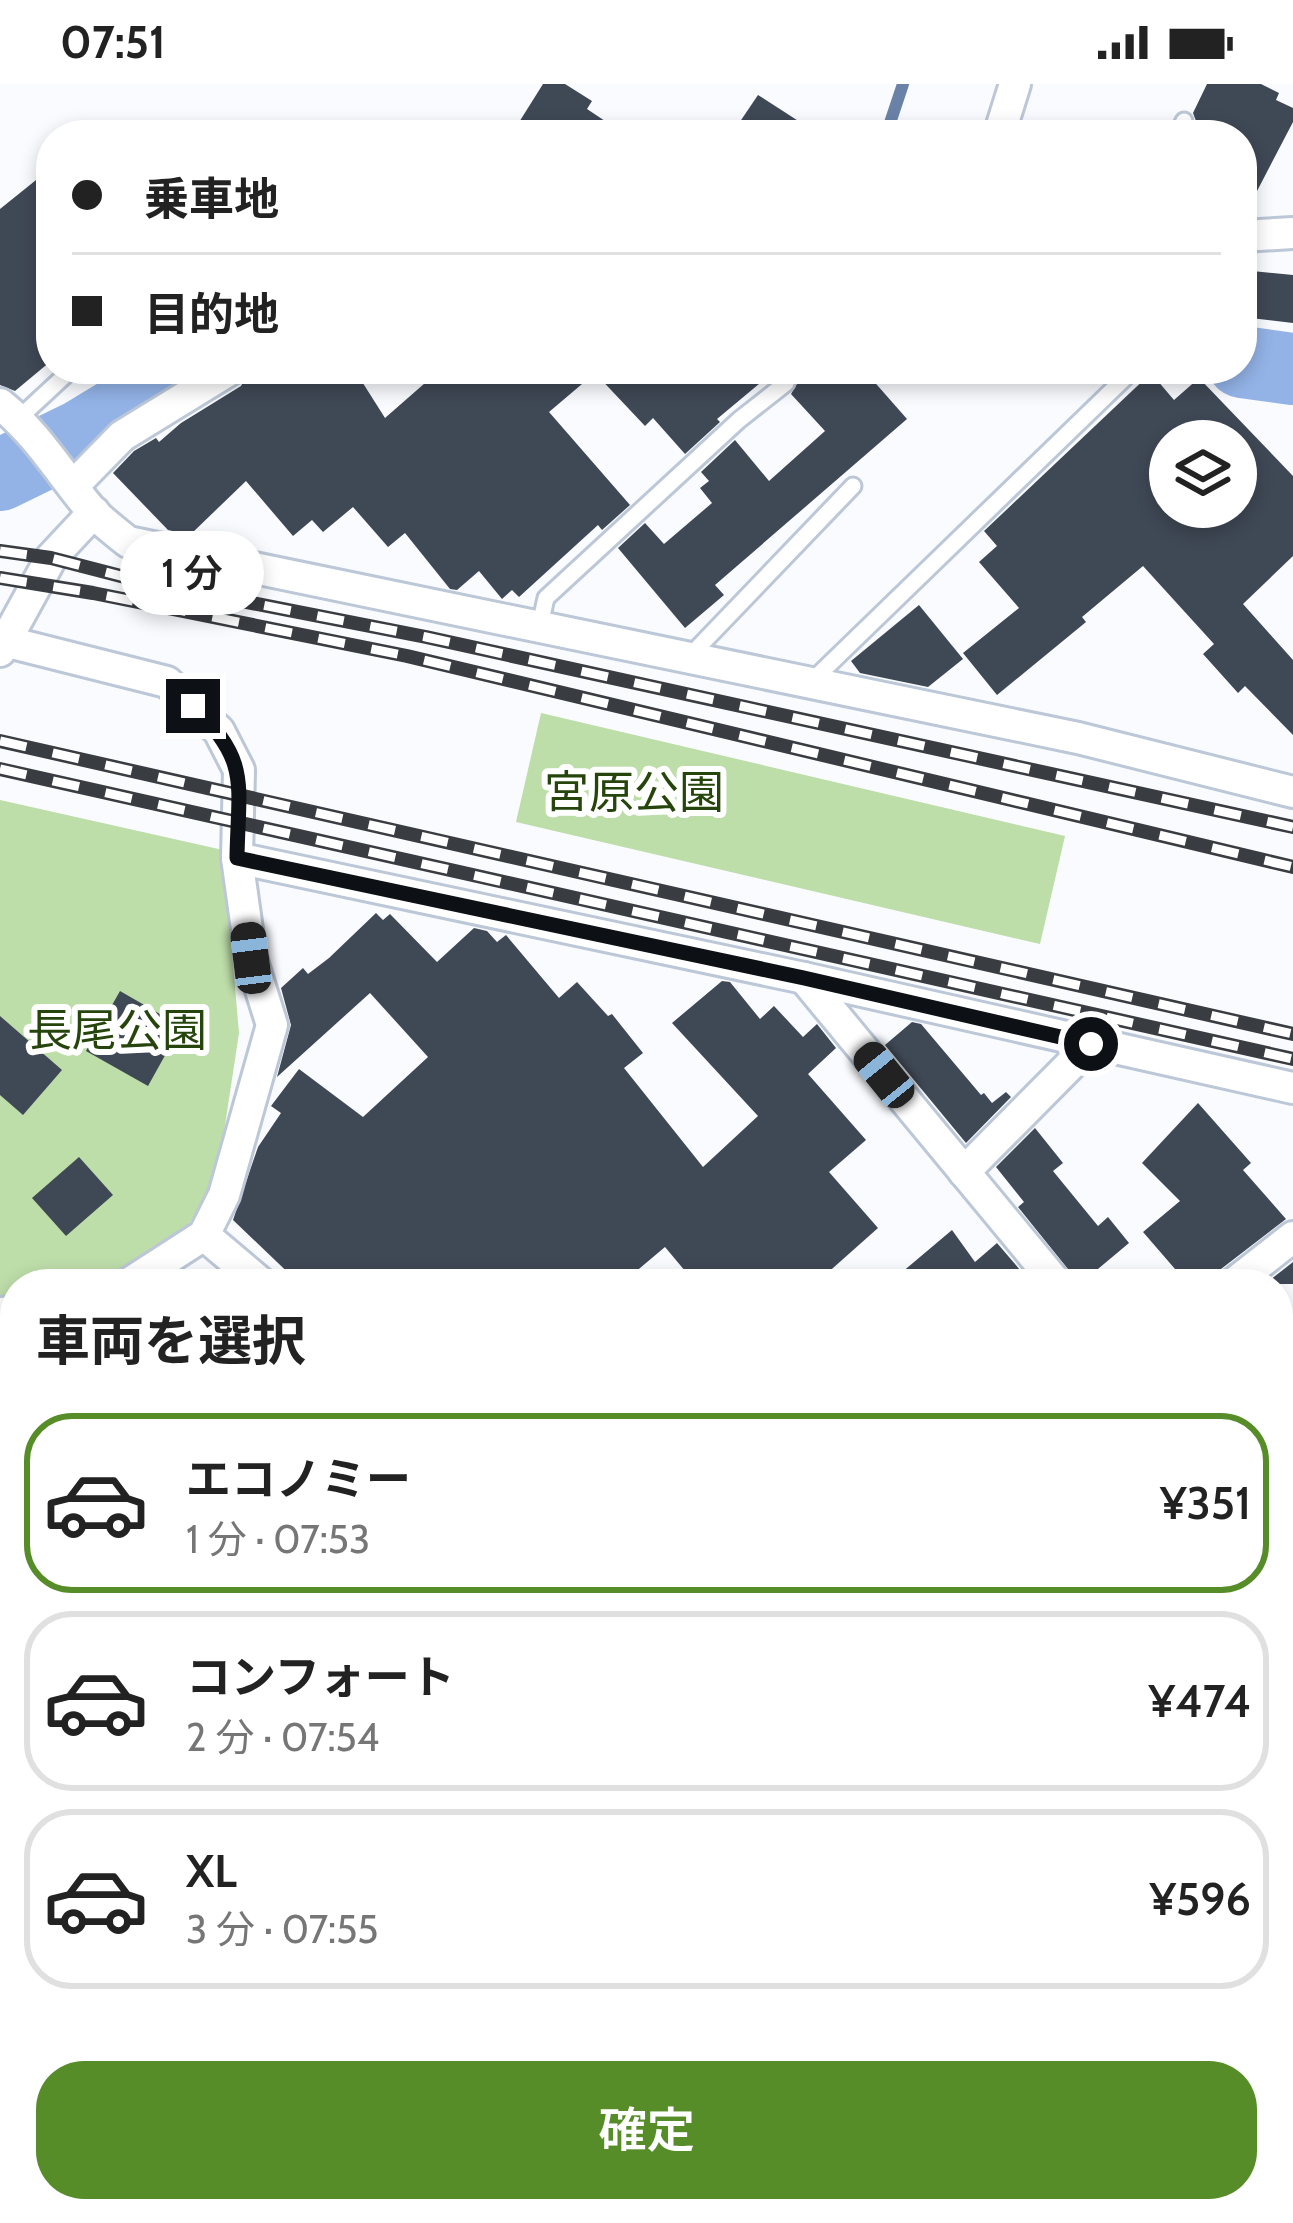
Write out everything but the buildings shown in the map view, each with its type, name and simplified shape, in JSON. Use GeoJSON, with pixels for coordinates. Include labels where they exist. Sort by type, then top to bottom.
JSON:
{"type":"FeatureCollection","features":[{"type":"Feature","properties":{"kind":"street"},"geometry":{"type":"LineString","coordinates":[[1004,120],[1015,84]]}},
{"type":"Feature","properties":{"kind":"street"},"geometry":{"type":"LineString","coordinates":[[1257,235],[1293,233]]}},
{"type":"Feature","properties":{"kind":"street"},"geometry":{"type":"LineString","coordinates":[[69,478],[122,436],[207,384]]}},
{"type":"Feature","properties":{"kind":"street"},"geometry":{"type":"LineString","coordinates":[[9,411],[94,512],[128,542],[1078,738],[1293,792]]}},
{"type":"Feature","properties":{"kind":"street"},"geometry":{"type":"LineString","coordinates":[[94,512],[52,558],[4,647],[167,682],[219,731],[239,770],[237,858],[251,958],[272,1024],[224,1195],[204,1235],[151,1269]]}},
{"type":"Feature","properties":{"kind":"street"},"geometry":{"type":"LineString","coordinates":[[237,858],[1293,1088]]}},
{"type":"Feature","properties":{"kind":"street"},"geometry":{"type":"LineString","coordinates":[[804,978],[1045,1269]]}},
{"type":"Feature","properties":{"kind":"street"},"geometry":{"type":"LineString","coordinates":[[964,1172],[1091,1044]]}},
{"type":"Feature","properties":{"kind":"street"},"geometry":{"type":"LineString","coordinates":[[204,1235],[244,1269]]}},
{"type":"Feature","properties":{"kind":"street"},"geometry":{"type":"LineString","coordinates":[[1252,1269],[1293,1237]]}},
{"type":"Feature","properties":{"kind":"lane"},"geometry":{"type":"LineString","coordinates":[[9,411],[50,384]]}},
{"type":"Feature","properties":{"kind":"lane"},"geometry":{"type":"LineString","coordinates":[[540,625],[546,598],[739,419],[785,384]]}},
{"type":"Feature","properties":{"kind":"lane"},"geometry":{"type":"LineString","coordinates":[[812,682],[1118,384]]}},
{"type":"Feature","properties":{"kind":"lane"},"geometry":{"type":"LineString","coordinates":[[689,657],[853,486]]}},
{"type":"Feature","properties":{"kind":"green space","name":"宮原公園"},"geometry":{"type":"Polygon","coordinates":[[[541,713],[1065,836],[1040,944],[516,822],[541,713]]]}},
{"type":"Feature","properties":{"kind":"green space","name":"長尾公園"},"geometry":{"type":"Polygon","coordinates":[[[0,800],[223,850],[239,1033],[210,1194],[181,1235],[136,1269],[0,1269],[0,800]]]}},
{"type":"Feature","properties":{"kind":"waterway"},"geometry":{"type":"LineString","coordinates":[[891,120],[903,84]]}},
{"type":"Feature","properties":{"kind":"waterway"},"geometry":{"type":"LineString","coordinates":[[1257,364],[1293,369]]}},
{"type":"Feature","properties":{"kind":"waterway"},"geometry":{"type":"LineString","coordinates":[[0,475],[82,435],[166,384]]}},
{"type":"Feature","properties":{"kind":"railway"},"geometry":{"type":"LineString","coordinates":[[0,551],[426,637],[1293,827]]}},
{"type":"Feature","properties":{"kind":"railway"},"geometry":{"type":"LineString","coordinates":[[0,578],[407,656],[1293,867]]}},
{"type":"Feature","properties":{"kind":"railway"},"geometry":{"type":"LineString","coordinates":[[0,741],[1293,1034]]}},
{"type":"Feature","properties":{"kind":"railway"},"geometry":{"type":"LineString","coordinates":[[0,769],[1293,1059]]}},
{"type":"Feature","properties":{"kind":"route"},"geometry":{"type":"LineString","coordinates":[[193,706],[219,731],[239,770],[237,858],[1091,1044]]}}]}
